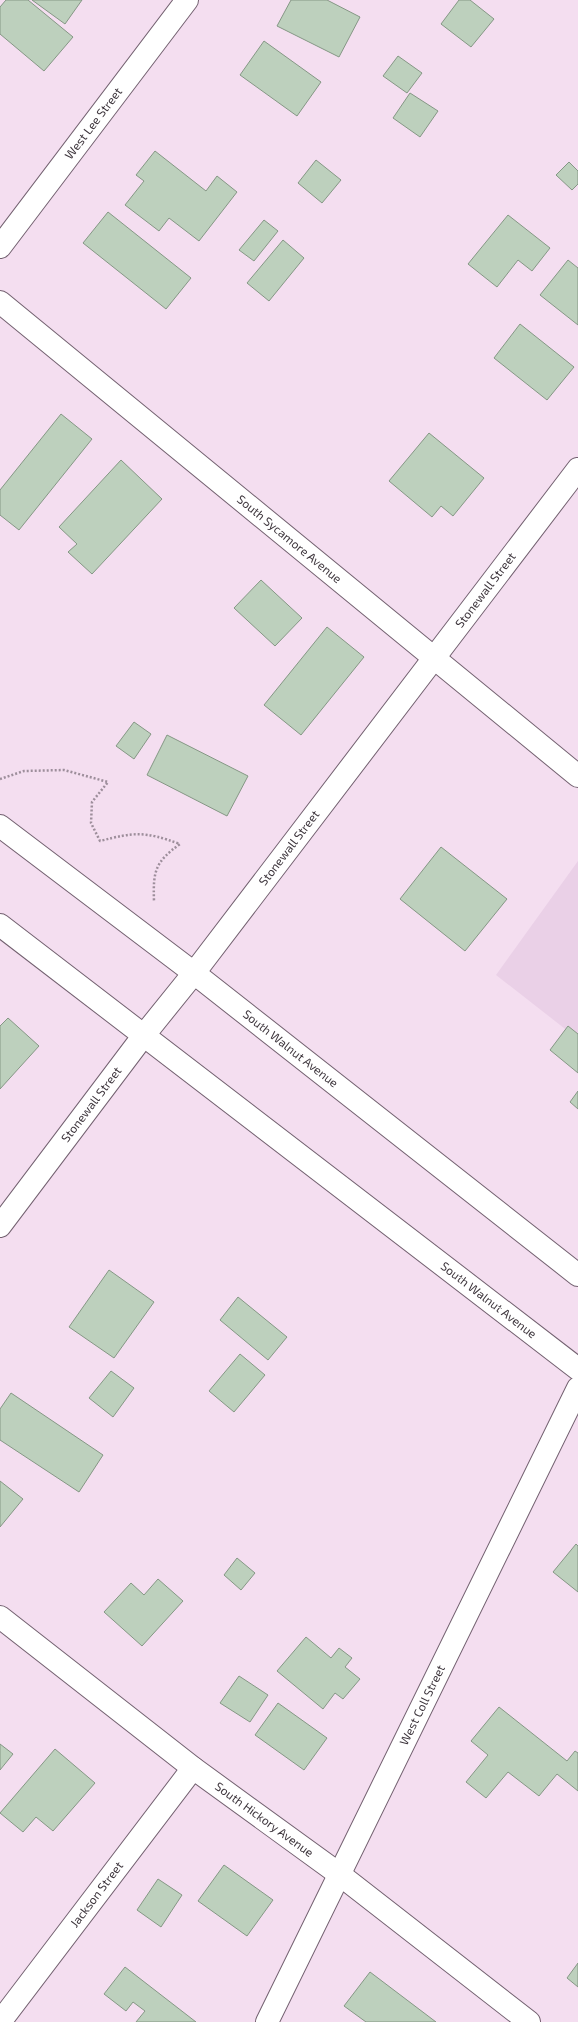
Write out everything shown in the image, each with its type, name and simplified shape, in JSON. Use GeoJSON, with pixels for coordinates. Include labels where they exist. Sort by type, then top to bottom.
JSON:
{"type":"FeatureCollection","features":[{"type":"Feature","properties":{"kind":"street","name":"West Lee Street"},"geometry":{"type":"LineString","coordinates":[[0,247],[187,0]]}},
{"type":"Feature","properties":{"kind":"street","name":"South Sycamore Avenue"},"geometry":{"type":"LineString","coordinates":[[0,302],[578,776]]}},
{"type":"Feature","properties":{"kind":"street","name":"Stonewall Street"},"geometry":{"type":"LineString","coordinates":[[0,1226],[144,1034],[194,973],[578,469]]}},
{"type":"Feature","properties":{"kind":"street","name":"South Walnut Avenue"},"geometry":{"type":"LineString","coordinates":[[0,826],[194,973],[578,1274]]}},
{"type":"Feature","properties":{"kind":"street","name":"South Walnut Avenue"},"geometry":{"type":"LineString","coordinates":[[0,925],[144,1034],[578,1369]]}},
{"type":"Feature","properties":{"kind":"street","name":"West Coll Street"},"geometry":{"type":"LineString","coordinates":[[267,2022],[578,1388]]}},
{"type":"Feature","properties":{"kind":"street","name":"South Hickory Avenue"},"geometry":{"type":"LineString","coordinates":[[0,1617],[192,1768],[339,1874],[529,2022]]}},
{"type":"Feature","properties":{"kind":"street","name":"Jackson Street"},"geometry":{"type":"LineString","coordinates":[[0,2022],[192,1768]]}},
{"type":"Feature","properties":{"kind":"path"},"geometry":{"type":"LineString","coordinates":[[0,779],[24,771],[64,770],[108,782],[92,802],[91,823],[100,841],[130,834],[155,835],[180,844],[163,856],[153,877],[154,901]]}},
{"type":"Feature","properties":{"kind":"shaded area"},"geometry":{"type":"Polygon","coordinates":[[[578,861],[578,1039],[496,975],[578,861]]]}},
{"type":"Feature","properties":{"kind":"building"},"geometry":{"type":"Polygon","coordinates":[[[6,0],[28,0],[73,37],[44,71],[0,34],[0,7],[6,0]]]}},
{"type":"Feature","properties":{"kind":"building"},"geometry":{"type":"Polygon","coordinates":[[[32,0],[82,0],[65,24],[32,0]]]}},
{"type":"Feature","properties":{"kind":"building"},"geometry":{"type":"Polygon","coordinates":[[[291,0],[327,0],[360,17],[339,57],[277,26],[291,0]]]}},
{"type":"Feature","properties":{"kind":"building"},"geometry":{"type":"Polygon","coordinates":[[[459,0],[470,0],[494,19],[471,47],[441,24],[459,0]]]}},
{"type":"Feature","properties":{"kind":"building"},"geometry":{"type":"Polygon","coordinates":[[[264,41],[321,82],[297,116],[240,75],[264,41]]]}},
{"type":"Feature","properties":{"kind":"building"},"geometry":{"type":"Polygon","coordinates":[[[398,56],[422,73],[407,93],[383,76],[398,56]]]}},
{"type":"Feature","properties":{"kind":"building"},"geometry":{"type":"Polygon","coordinates":[[[410,93],[438,111],[420,137],[393,118],[410,93]]]}},
{"type":"Feature","properties":{"kind":"building"},"geometry":{"type":"Polygon","coordinates":[[[155,151],[206,191],[217,176],[237,192],[199,241],[169,218],[159,231],[125,205],[144,181],[136,175],[155,151]]]}},
{"type":"Feature","properties":{"kind":"building"},"geometry":{"type":"Polygon","coordinates":[[[316,160],[341,180],[322,203],[298,183],[316,160]]]}},
{"type":"Feature","properties":{"kind":"building"},"geometry":{"type":"Polygon","coordinates":[[[569,162],[578,171],[578,184],[572,190],[556,175],[569,162]]]}},
{"type":"Feature","properties":{"kind":"building"},"geometry":{"type":"Polygon","coordinates":[[[108,212],[191,278],[166,309],[83,243],[108,212]]]}},
{"type":"Feature","properties":{"kind":"building"},"geometry":{"type":"Polygon","coordinates":[[[508,215],[550,248],[532,271],[518,260],[497,287],[468,264],[508,215]]]}},
{"type":"Feature","properties":{"kind":"building"},"geometry":{"type":"Polygon","coordinates":[[[264,220],[278,231],[254,261],[239,250],[264,220]]]}},
{"type":"Feature","properties":{"kind":"building"},"geometry":{"type":"Polygon","coordinates":[[[283,240],[304,258],[269,301],[247,283],[283,240]]]}},
{"type":"Feature","properties":{"kind":"building"},"geometry":{"type":"Polygon","coordinates":[[[568,260],[578,268],[578,325],[540,295],[568,260]]]}},
{"type":"Feature","properties":{"kind":"building"},"geometry":{"type":"Polygon","coordinates":[[[520,324],[574,367],[547,400],[494,358],[520,324]]]}},
{"type":"Feature","properties":{"kind":"building"},"geometry":{"type":"Polygon","coordinates":[[[61,414],[92,439],[19,530],[0,515],[0,490],[61,414]]]}},
{"type":"Feature","properties":{"kind":"building"},"geometry":{"type":"Polygon","coordinates":[[[429,433],[484,478],[453,516],[441,506],[432,517],[389,481],[429,433]]]}},
{"type":"Feature","properties":{"kind":"building"},"geometry":{"type":"Polygon","coordinates":[[[121,460],[162,499],[92,574],[68,552],[77,544],[59,527],[121,460]]]}},
{"type":"Feature","properties":{"kind":"building"},"geometry":{"type":"Polygon","coordinates":[[[261,580],[302,618],[275,646],[234,608],[261,580]]]}},
{"type":"Feature","properties":{"kind":"building"},"geometry":{"type":"Polygon","coordinates":[[[327,627],[364,657],[301,735],[264,705],[327,627]]]}},
{"type":"Feature","properties":{"kind":"building"},"geometry":{"type":"Polygon","coordinates":[[[134,722],[151,734],[134,759],[116,746],[134,722]]]}},
{"type":"Feature","properties":{"kind":"building"},"geometry":{"type":"Polygon","coordinates":[[[167,735],[248,776],[227,816],[147,775],[167,735]]]}},
{"type":"Feature","properties":{"kind":"building"},"geometry":{"type":"Polygon","coordinates":[[[441,847],[507,899],[465,951],[400,899],[441,847]]]}},
{"type":"Feature","properties":{"kind":"building"},"geometry":{"type":"Polygon","coordinates":[[[8,1018],[39,1046],[0,1089],[0,1026],[8,1018]]]}},
{"type":"Feature","properties":{"kind":"building"},"geometry":{"type":"Polygon","coordinates":[[[568,1026],[578,1034],[578,1073],[550,1050],[568,1026]]]}},
{"type":"Feature","properties":{"kind":"building"},"geometry":{"type":"Polygon","coordinates":[[[578,1091],[578,1109],[570,1102],[578,1091]]]}},
{"type":"Feature","properties":{"kind":"building"},"geometry":{"type":"Polygon","coordinates":[[[109,1270],[154,1302],[114,1358],[69,1327],[109,1270]]]}},
{"type":"Feature","properties":{"kind":"building"},"geometry":{"type":"Polygon","coordinates":[[[238,1297],[287,1337],[268,1360],[220,1320],[238,1297]]]}},
{"type":"Feature","properties":{"kind":"building"},"geometry":{"type":"Polygon","coordinates":[[[240,1354],[265,1375],[234,1412],[209,1391],[240,1354]]]}},
{"type":"Feature","properties":{"kind":"building"},"geometry":{"type":"Polygon","coordinates":[[[111,1371],[134,1388],[113,1417],[89,1398],[111,1371]]]}},
{"type":"Feature","properties":{"kind":"building"},"geometry":{"type":"Polygon","coordinates":[[[11,1393],[103,1455],[79,1492],[0,1440],[0,1409],[11,1393]]]}},
{"type":"Feature","properties":{"kind":"building"},"geometry":{"type":"Polygon","coordinates":[[[0,1481],[23,1499],[0,1527],[0,1481]]]}},
{"type":"Feature","properties":{"kind":"building"},"geometry":{"type":"Polygon","coordinates":[[[576,1544],[578,1546],[578,1592],[553,1572],[576,1544]]]}},
{"type":"Feature","properties":{"kind":"building"},"geometry":{"type":"Polygon","coordinates":[[[237,1558],[255,1573],[241,1590],[224,1575],[237,1558]]]}},
{"type":"Feature","properties":{"kind":"building"},"geometry":{"type":"Polygon","coordinates":[[[158,1579],[183,1601],[142,1646],[104,1612],[131,1583],[144,1595],[158,1579]]]}},
{"type":"Feature","properties":{"kind":"building"},"geometry":{"type":"Polygon","coordinates":[[[306,1637],[331,1658],[339,1648],[352,1658],[345,1667],[360,1679],[343,1699],[335,1693],[323,1709],[277,1671],[306,1637]]]}},
{"type":"Feature","properties":{"kind":"building"},"geometry":{"type":"Polygon","coordinates":[[[239,1676],[268,1695],[250,1722],[220,1703],[239,1676]]]}},
{"type":"Feature","properties":{"kind":"building"},"geometry":{"type":"Polygon","coordinates":[[[278,1703],[327,1738],[304,1770],[255,1735],[278,1703]]]}},
{"type":"Feature","properties":{"kind":"building"},"geometry":{"type":"Polygon","coordinates":[[[499,1707],[567,1761],[575,1751],[578,1753],[578,1791],[557,1774],[539,1796],[508,1772],[486,1798],[466,1782],[488,1755],[471,1741],[499,1707]]]}},
{"type":"Feature","properties":{"kind":"building"},"geometry":{"type":"Polygon","coordinates":[[[0,1744],[13,1754],[0,1770],[0,1744]]]}},
{"type":"Feature","properties":{"kind":"building"},"geometry":{"type":"Polygon","coordinates":[[[55,1749],[95,1783],[53,1831],[36,1817],[23,1832],[0,1813],[55,1749]]]}},
{"type":"Feature","properties":{"kind":"building"},"geometry":{"type":"Polygon","coordinates":[[[224,1865],[273,1900],[247,1936],[198,1901],[224,1865]]]}},
{"type":"Feature","properties":{"kind":"building"},"geometry":{"type":"Polygon","coordinates":[[[158,1879],[182,1895],[161,1927],[137,1910],[158,1879]]]}},
{"type":"Feature","properties":{"kind":"building"},"geometry":{"type":"Polygon","coordinates":[[[578,1963],[578,1987],[567,1978],[578,1963]]]}},
{"type":"Feature","properties":{"kind":"building"},"geometry":{"type":"Polygon","coordinates":[[[125,1967],[196,2022],[136,2022],[145,2011],[133,2002],[126,2011],[104,1994],[125,1967]]]}},
{"type":"Feature","properties":{"kind":"building"},"geometry":{"type":"Polygon","coordinates":[[[370,1972],[436,2022],[366,2022],[344,2006],[370,1972]]]}}]}
